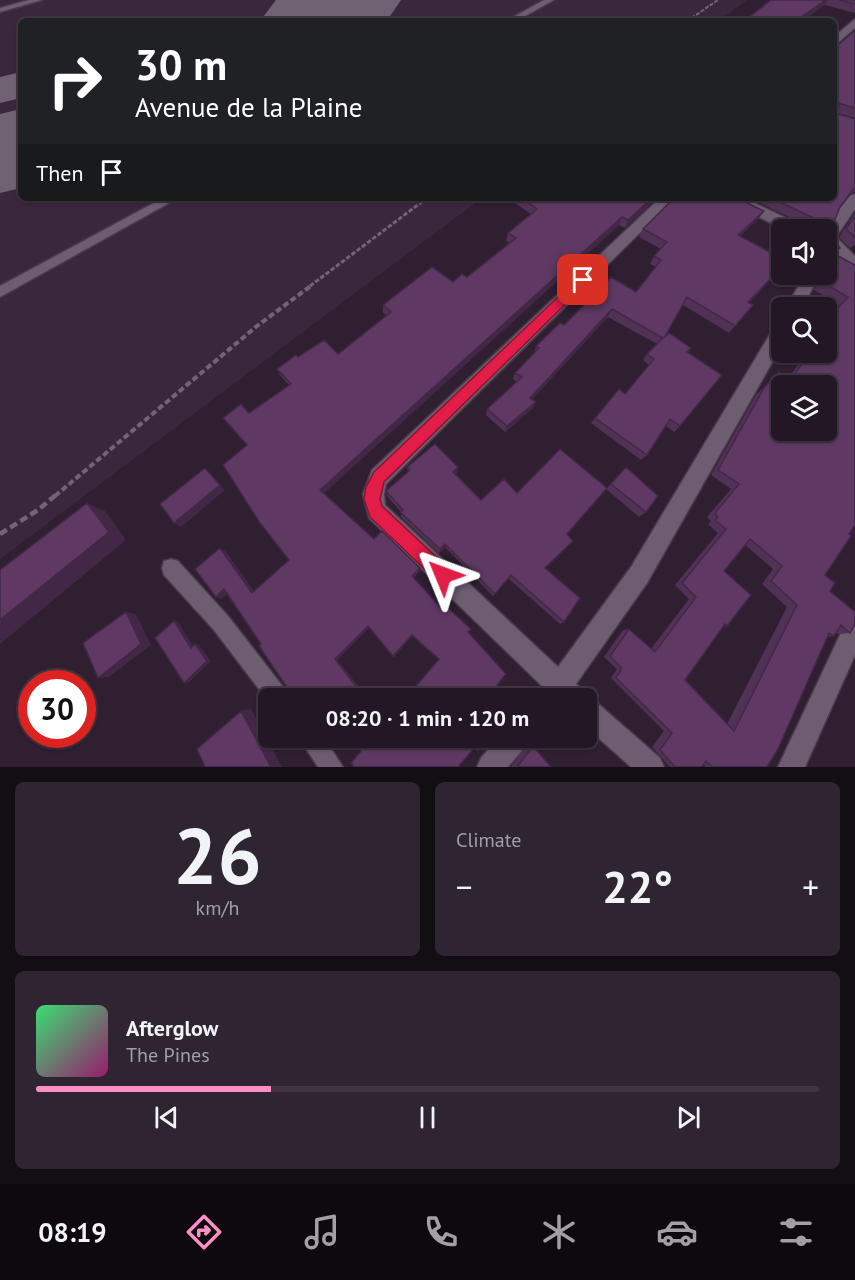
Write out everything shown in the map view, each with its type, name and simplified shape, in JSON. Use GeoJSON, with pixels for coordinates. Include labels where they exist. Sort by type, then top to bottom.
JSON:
{"type":"FeatureCollection","features":[{"type":"Feature","properties":{"kind":"street"},"geometry":{"type":"LineString","coordinates":[[837,40],[855,22]]}},
{"type":"Feature","properties":{"kind":"street"},"geometry":{"type":"LineString","coordinates":[[843,33],[855,36]]}},
{"type":"Feature","properties":{"kind":"street"},"geometry":{"type":"LineString","coordinates":[[837,224],[855,199]]}},
{"type":"Feature","properties":{"kind":"street"},"geometry":{"type":"LineString","coordinates":[[555,688],[376,511],[372,499],[373,487],[379,477],[665,201]]}},
{"type":"Feature","properties":{"kind":"street"},"geometry":{"type":"LineString","coordinates":[[738,201],[775,219]]}},
{"type":"Feature","properties":{"kind":"street"},"geometry":{"type":"LineString","coordinates":[[837,246],[852,259]]}},
{"type":"Feature","properties":{"kind":"street"},"geometry":{"type":"LineString","coordinates":[[837,260],[852,259]]}},
{"type":"Feature","properties":{"kind":"street"},"geometry":{"type":"LineString","coordinates":[[566,688],[639,574],[771,348]]}},
{"type":"Feature","properties":{"kind":"street"},"geometry":{"type":"LineString","coordinates":[[791,767],[855,628]]}},
{"type":"Feature","properties":{"kind":"street"},"geometry":{"type":"LineString","coordinates":[[597,720],[651,767]]}},
{"type":"Feature","properties":{"kind":"street"},"geometry":{"type":"LineString","coordinates":[[490,767],[507,748]]}},
{"type":"Feature","properties":{"kind":"lane"},"geometry":{"type":"LineString","coordinates":[[0,10],[38,0]]}},
{"type":"Feature","properties":{"kind":"lane"},"geometry":{"type":"LineString","coordinates":[[516,18],[550,0]]}},
{"type":"Feature","properties":{"kind":"lane"},"geometry":{"type":"LineString","coordinates":[[0,292],[167,201]]}},
{"type":"Feature","properties":{"kind":"lane"},"geometry":{"type":"LineString","coordinates":[[171,568],[221,623],[271,688]]}},
{"type":"Feature","properties":{"kind":"lane"},"geometry":{"type":"LineString","coordinates":[[318,748],[332,767]]}},
{"type":"Feature","properties":{"kind":"path"},"geometry":{"type":"LineString","coordinates":[[691,18],[718,0]]}},
{"type":"Feature","properties":{"kind":"path"},"geometry":{"type":"LineString","coordinates":[[0,534],[38,510],[257,326],[424,201]]}},
{"type":"Feature","properties":{"kind":"shaded area"},"geometry":{"type":"Polygon","coordinates":[[[0,0],[747,0],[723,18],[18,18],[18,201],[478,201],[0,559],[0,0]]]}},
{"type":"Feature","properties":{"kind":"building"},"geometry":{"type":"Polygon","coordinates":[[[771,0],[826,0],[799,18],[748,18],[771,0]]]}},
{"type":"Feature","properties":{"kind":"building"},"geometry":{"type":"Polygon","coordinates":[[[839,0],[855,0],[855,4],[839,0]]]}},
{"type":"Feature","properties":{"kind":"building"},"geometry":{"type":"Polygon","coordinates":[[[855,30],[855,108],[839,103],[838,114],[855,119],[855,187],[840,207],[835,219],[812,219],[777,201],[837,201],[837,46],[855,30]]]}},
{"type":"Feature","properties":{"kind":"building"},"geometry":{"type":"Polygon","coordinates":[[[526,201],[649,201],[628,220],[622,217],[320,490],[374,539],[382,531],[420,568],[412,576],[444,611],[447,607],[471,629],[468,632],[506,674],[497,685],[500,688],[414,688],[439,659],[412,635],[393,656],[368,626],[335,659],[357,688],[288,688],[224,589],[216,597],[195,569],[220,548],[252,593],[289,560],[260,523],[223,465],[247,445],[223,418],[241,404],[249,413],[291,384],[277,369],[296,355],[298,357],[324,340],[338,354],[391,312],[383,305],[432,267],[453,282],[462,274],[467,277],[516,238],[508,233],[537,209],[526,201]]]}},
{"type":"Feature","properties":{"kind":"building"},"geometry":{"type":"Polygon","coordinates":[[[671,201],[743,201],[764,211],[738,235],[771,253],[771,278],[748,302],[753,305],[735,326],[687,297],[664,338],[669,333],[691,348],[687,352],[722,375],[680,426],[670,419],[647,455],[595,418],[619,389],[625,394],[654,359],[647,354],[663,338],[612,309],[530,398],[536,402],[507,426],[487,409],[522,377],[515,373],[539,348],[536,346],[560,323],[564,325],[611,277],[636,292],[661,260],[654,256],[667,242],[643,229],[671,201]]]}},
{"type":"Feature","properties":{"kind":"building"},"geometry":{"type":"Polygon","coordinates":[[[855,216],[855,237],[846,229],[855,216]]]}},
{"type":"Feature","properties":{"kind":"building"},"geometry":{"type":"Polygon","coordinates":[[[837,255],[855,265],[855,525],[849,534],[851,536],[825,575],[835,583],[830,591],[855,612],[855,624],[850,633],[841,625],[834,636],[829,633],[778,749],[767,767],[712,767],[706,761],[702,767],[675,767],[660,750],[672,733],[616,678],[622,668],[610,656],[629,629],[655,652],[696,597],[682,583],[726,529],[715,520],[718,517],[715,513],[739,484],[718,470],[764,388],[771,381],[771,441],[837,441],[837,375],[794,375],[803,363],[837,363],[837,310],[848,297],[827,285],[837,285],[837,255]],[[750,539],[724,571],[751,595],[727,626],[725,624],[685,680],[734,731],[797,605],[771,581],[782,566],[750,539]]]}},
{"type":"Feature","properties":{"kind":"building"},"geometry":{"type":"Polygon","coordinates":[[[435,444],[458,467],[453,472],[481,500],[504,479],[517,493],[560,449],[607,488],[567,534],[573,541],[545,568],[580,598],[564,622],[511,575],[495,594],[445,544],[440,549],[400,512],[403,510],[386,491],[410,470],[407,467],[435,444]]]}},
{"type":"Feature","properties":{"kind":"building"},"geometry":{"type":"Polygon","coordinates":[[[626,467],[658,496],[646,512],[611,484],[626,467]]]}},
{"type":"Feature","properties":{"kind":"building"},"geometry":{"type":"Polygon","coordinates":[[[205,468],[220,485],[174,523],[160,504],[205,468]]]}},
{"type":"Feature","properties":{"kind":"building"},"geometry":{"type":"Polygon","coordinates":[[[87,503],[109,532],[0,620],[0,570],[87,503]]]}},
{"type":"Feature","properties":{"kind":"building"},"geometry":{"type":"Polygon","coordinates":[[[126,612],[141,644],[98,678],[83,643],[126,612]]]}},
{"type":"Feature","properties":{"kind":"building"},"geometry":{"type":"Polygon","coordinates":[[[174,621],[191,648],[195,644],[207,661],[184,683],[155,638],[174,621]]]}},
{"type":"Feature","properties":{"kind":"building"},"geometry":{"type":"Polygon","coordinates":[[[241,711],[258,743],[258,748],[261,748],[271,767],[205,767],[197,749],[241,711]]]}},
{"type":"Feature","properties":{"kind":"building"},"geometry":{"type":"Polygon","coordinates":[[[364,748],[474,748],[458,767],[354,767],[351,763],[364,748]]]}},
{"type":"Feature","properties":{"kind":"building"},"geometry":{"type":"Polygon","coordinates":[[[531,748],[535,748],[551,767],[517,767],[531,748]]]}},
{"type":"Feature","properties":{"kind":"taxiway"},"geometry":{"type":"LineString","coordinates":[[306,18],[330,11]]}},
{"type":"Feature","properties":{"kind":"taxiway"},"geometry":{"type":"LineString","coordinates":[[0,90],[18,86]]}},
{"type":"Feature","properties":{"kind":"runway"},"geometry":{"type":"LineString","coordinates":[[315,18],[356,0]]}},
{"type":"Feature","properties":{"kind":"runway"},"geometry":{"type":"LineString","coordinates":[[0,155],[18,147]]}},
{"type":"Feature","properties":{"kind":"route"},"geometry":{"type":"LineString","coordinates":[[443,575],[376,511],[372,499],[373,487],[379,477],[583,280]]}}]}
